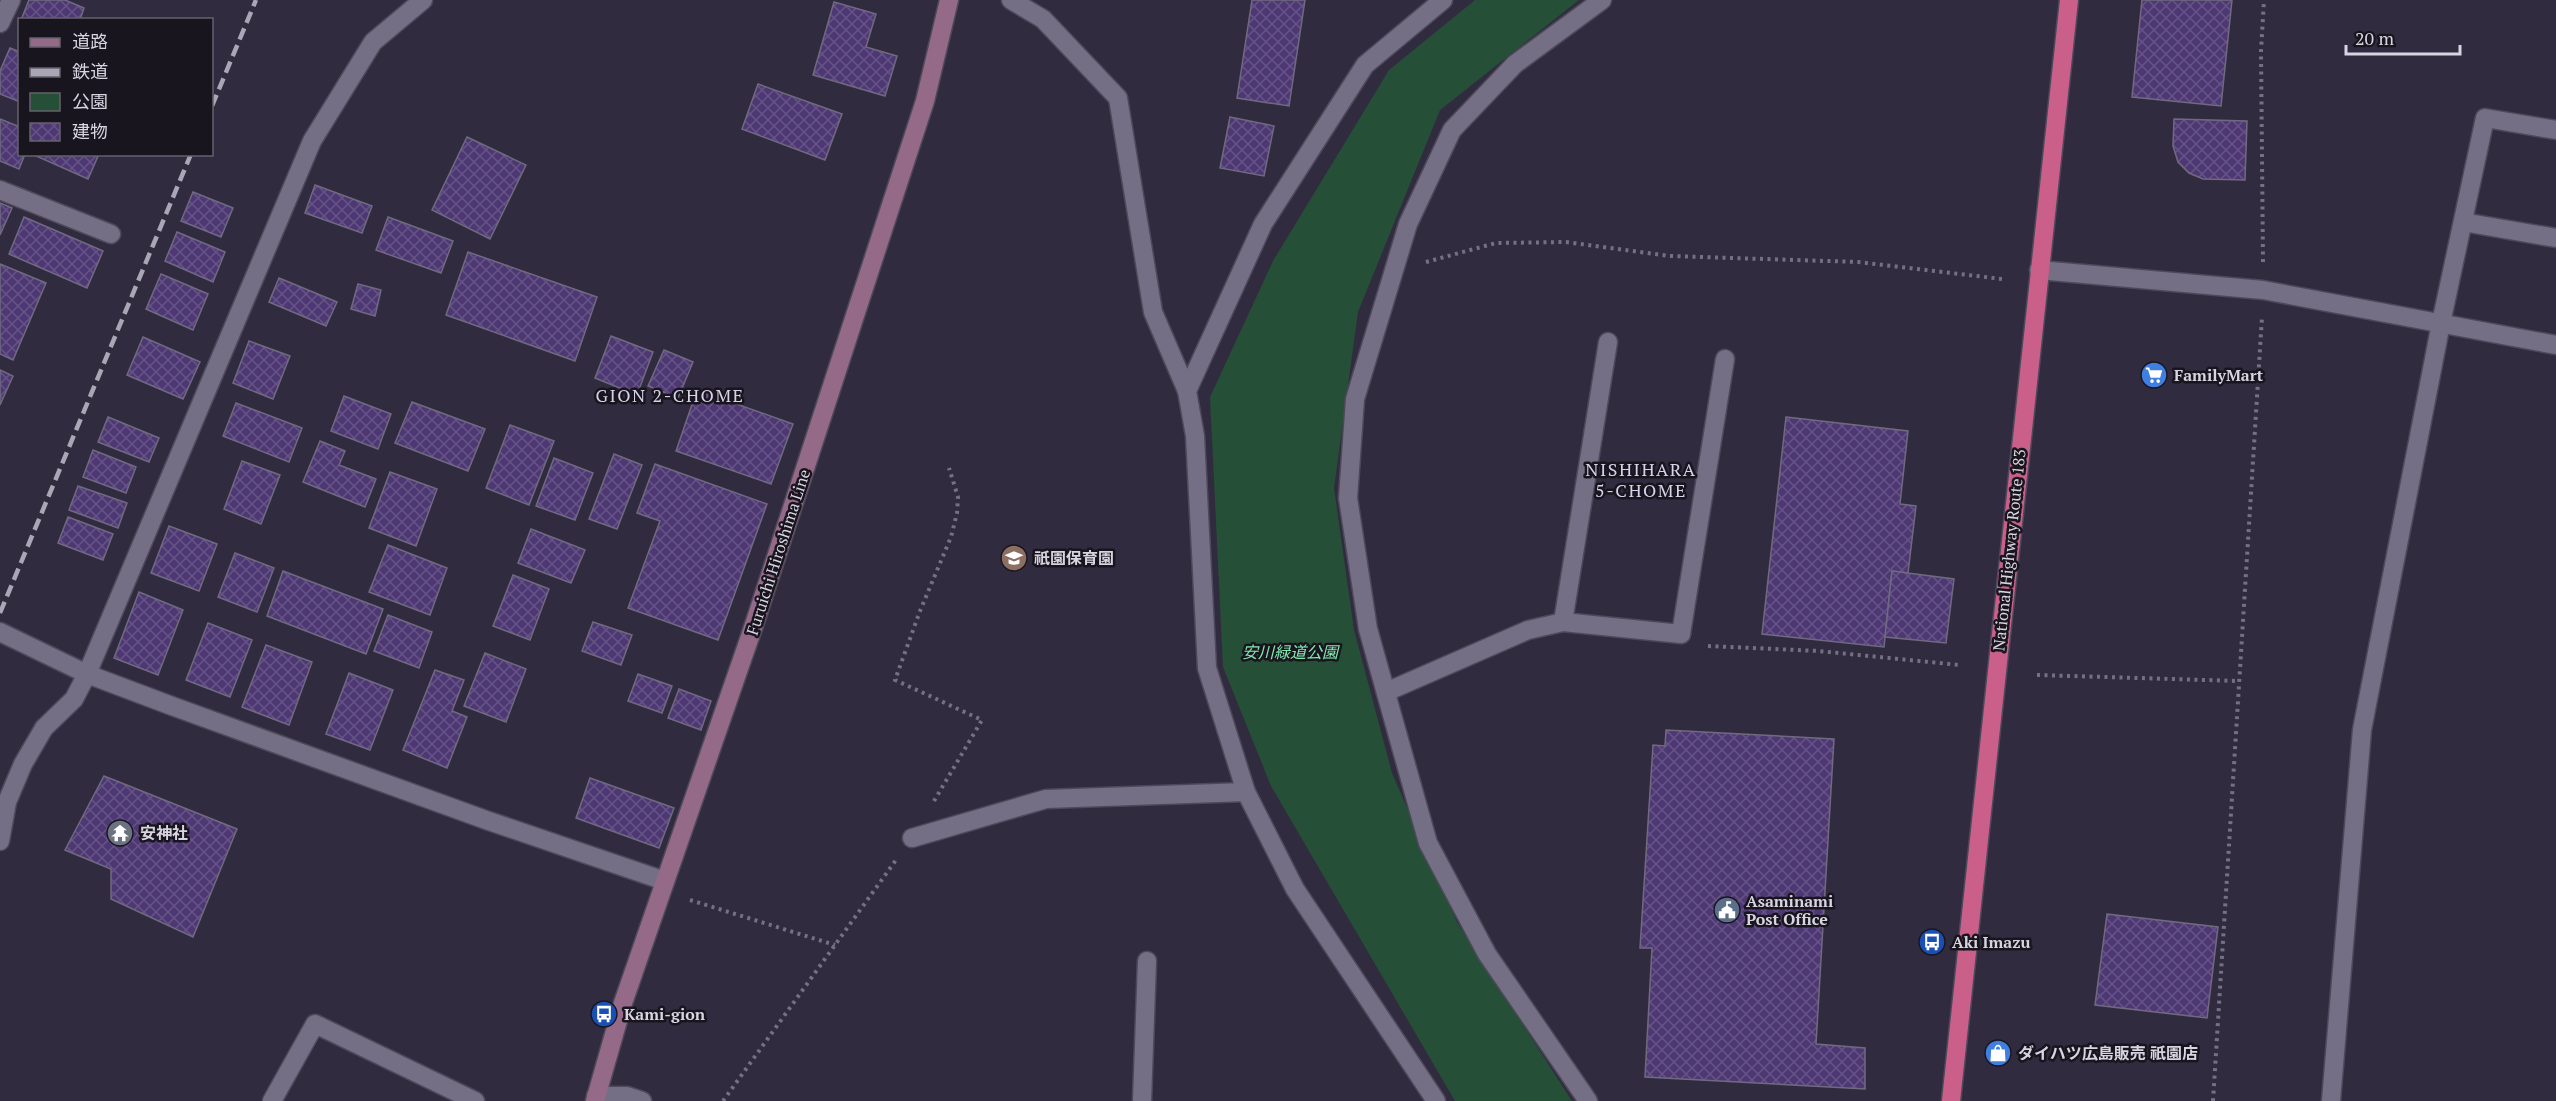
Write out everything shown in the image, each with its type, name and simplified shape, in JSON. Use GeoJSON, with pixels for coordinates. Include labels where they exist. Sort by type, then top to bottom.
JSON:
{"type":"FeatureCollection","features":[{"type":"Feature","properties":{"kind":"highway","name":"National Highway Route 183"},"geometry":{"type":"LineString","coordinates":[[1951,1101],[2068,0]]}},
{"type":"Feature","properties":{"kind":"main road","name":"Furuichi Hiroshima Line"},"geometry":{"type":"LineString","coordinates":[[596,1098],[623,1003],[754,625],[925,101],[949,0]]}},
{"type":"Feature","properties":{"kind":"street"},"geometry":{"type":"LineString","coordinates":[[0,23],[11,0]]}},
{"type":"Feature","properties":{"kind":"street"},"geometry":{"type":"LineString","coordinates":[[0,841],[7,802],[23,764],[44,728],[74,699],[87,674],[312,141],[374,42],[423,0]]}},
{"type":"Feature","properties":{"kind":"street"},"geometry":{"type":"LineString","coordinates":[[1011,0],[1043,19],[1118,98],[1153,312],[1187,391],[1195,436],[1207,668],[1246,792],[1295,889],[1436,1101]]}},
{"type":"Feature","properties":{"kind":"street"},"geometry":{"type":"LineString","coordinates":[[1187,391],[1263,224],[1365,65],[1443,0]]}},
{"type":"Feature","properties":{"kind":"street"},"geometry":{"type":"LineString","coordinates":[[1588,1101],[1487,954],[1428,843],[1368,628],[1348,498],[1355,399],[1408,224],[1452,130],[1515,64],[1602,0]]}},
{"type":"Feature","properties":{"kind":"street"},"geometry":{"type":"LineString","coordinates":[[2331,1101],[2362,730],[2441,323],[2485,118],[2556,130]]}},
{"type":"Feature","properties":{"kind":"street"},"geometry":{"type":"LineString","coordinates":[[0,190],[111,234]]}},
{"type":"Feature","properties":{"kind":"street"},"geometry":{"type":"LineString","coordinates":[[2463,222],[2556,238]]}},
{"type":"Feature","properties":{"kind":"street"},"geometry":{"type":"LineString","coordinates":[[2039,270],[2263,290],[2556,345]]}},
{"type":"Feature","properties":{"kind":"street"},"geometry":{"type":"LineString","coordinates":[[1563,622],[1608,342]]}},
{"type":"Feature","properties":{"kind":"street"},"geometry":{"type":"LineString","coordinates":[[1386,692],[1528,630],[1563,622],[1681,634],[1725,359]]}},
{"type":"Feature","properties":{"kind":"street"},"geometry":{"type":"LineString","coordinates":[[0,632],[87,674],[663,886]]}},
{"type":"Feature","properties":{"kind":"street"},"geometry":{"type":"LineString","coordinates":[[912,838],[1046,798],[1246,792]]}},
{"type":"Feature","properties":{"kind":"street"},"geometry":{"type":"LineString","coordinates":[[1142,1101],[1147,961]]}},
{"type":"Feature","properties":{"kind":"street"},"geometry":{"type":"LineString","coordinates":[[272,1101],[315,1023],[475,1101]]}},
{"type":"Feature","properties":{"kind":"street"},"geometry":{"type":"LineString","coordinates":[[596,1098],[627,1096],[642,1101]]}},
{"type":"Feature","properties":{"kind":"path"},"geometry":{"type":"LineString","coordinates":[[2213,1101],[2263,290],[2261,51],[2264,0]]}},
{"type":"Feature","properties":{"kind":"path"},"geometry":{"type":"LineString","coordinates":[[1393,271],[1496,243],[1566,242],[1671,256],[1858,262],[2002,279]]}},
{"type":"Feature","properties":{"kind":"path"},"geometry":{"type":"LineString","coordinates":[[723,1101],[912,838],[982,720],[895,680],[920,611],[951,537],[958,497],[949,468]]}},
{"type":"Feature","properties":{"kind":"path"},"geometry":{"type":"LineString","coordinates":[[1681,634],[1697,646],[1819,651],[1959,665]]}},
{"type":"Feature","properties":{"kind":"path"},"geometry":{"type":"LineString","coordinates":[[2037,675],[2239,681]]}},
{"type":"Feature","properties":{"kind":"path"},"geometry":{"type":"LineString","coordinates":[[663,886],[835,945]]}},
{"type":"Feature","properties":{"kind":"green space","name":"安川緑道公園"},"geometry":{"type":"Polygon","coordinates":[[[1475,0],[1579,0],[1440,110],[1358,312],[1334,488],[1354,630],[1392,773],[1457,922],[1572,1101],[1455,1101],[1271,786],[1223,667],[1210,397],[1273,261],[1389,70],[1475,0]]]}},
{"type":"Feature","properties":{"kind":"building"},"geometry":{"type":"Polygon","coordinates":[[[29,0],[65,0],[84,8],[81,18],[22,18],[29,0]]]}},
{"type":"Feature","properties":{"kind":"building"},"geometry":{"type":"Polygon","coordinates":[[[1252,0],[1305,0],[1289,106],[1237,98],[1252,0]]]}},
{"type":"Feature","properties":{"kind":"building"},"geometry":{"type":"Polygon","coordinates":[[[2142,0],[2232,0],[2221,106],[2132,97],[2142,0]]]}},
{"type":"Feature","properties":{"kind":"building"},"geometry":{"type":"Polygon","coordinates":[[[834,2],[876,14],[866,47],[897,56],[885,96],[813,75],[834,2]]]}},
{"type":"Feature","properties":{"kind":"building"},"geometry":{"type":"Polygon","coordinates":[[[10,48],[18,51],[18,101],[0,94],[0,71],[10,48]]]}},
{"type":"Feature","properties":{"kind":"building"},"geometry":{"type":"Polygon","coordinates":[[[758,84],[842,114],[825,160],[742,129],[758,84]]]}},
{"type":"Feature","properties":{"kind":"building"},"geometry":{"type":"Polygon","coordinates":[[[1230,117],[1274,126],[1264,176],[1220,168],[1230,117]]]}},
{"type":"Feature","properties":{"kind":"building"},"geometry":{"type":"Polygon","coordinates":[[[0,119],[18,126],[18,156],[24,156],[19,169],[0,161],[0,119]]]}},
{"type":"Feature","properties":{"kind":"building"},"geometry":{"type":"Polygon","coordinates":[[[2174,119],[2247,121],[2245,180],[2203,179],[2189,173],[2178,162],[2173,146],[2174,119]]]}},
{"type":"Feature","properties":{"kind":"building"},"geometry":{"type":"Polygon","coordinates":[[[467,137],[526,165],[490,239],[432,210],[467,137]]]}},
{"type":"Feature","properties":{"kind":"building"},"geometry":{"type":"Polygon","coordinates":[[[36,156],[98,156],[88,179],[36,156]]]}},
{"type":"Feature","properties":{"kind":"building"},"geometry":{"type":"Polygon","coordinates":[[[315,185],[372,206],[362,233],[305,213],[315,185]]]}},
{"type":"Feature","properties":{"kind":"building"},"geometry":{"type":"Polygon","coordinates":[[[193,192],[233,208],[221,237],[181,221],[193,192]]]}},
{"type":"Feature","properties":{"kind":"building"},"geometry":{"type":"Polygon","coordinates":[[[0,203],[12,208],[0,235],[0,203]]]}},
{"type":"Feature","properties":{"kind":"building"},"geometry":{"type":"Polygon","coordinates":[[[24,217],[103,251],[87,288],[9,254],[24,217]]]}},
{"type":"Feature","properties":{"kind":"building"},"geometry":{"type":"Polygon","coordinates":[[[388,217],[453,241],[441,273],[376,250],[388,217]]]}},
{"type":"Feature","properties":{"kind":"building"},"geometry":{"type":"Polygon","coordinates":[[[177,232],[225,252],[213,282],[165,261],[177,232]]]}},
{"type":"Feature","properties":{"kind":"building"},"geometry":{"type":"Polygon","coordinates":[[[468,252],[597,297],[575,361],[446,315],[468,252]]]}},
{"type":"Feature","properties":{"kind":"building"},"geometry":{"type":"Polygon","coordinates":[[[0,264],[46,283],[13,360],[0,354],[0,264]]]}},
{"type":"Feature","properties":{"kind":"building"},"geometry":{"type":"Polygon","coordinates":[[[161,274],[208,294],[193,330],[146,309],[161,274]]]}},
{"type":"Feature","properties":{"kind":"building"},"geometry":{"type":"Polygon","coordinates":[[[279,278],[337,302],[326,326],[269,302],[279,278]]]}},
{"type":"Feature","properties":{"kind":"building"},"geometry":{"type":"Polygon","coordinates":[[[358,284],[381,290],[375,316],[351,309],[358,284]]]}},
{"type":"Feature","properties":{"kind":"building"},"geometry":{"type":"Polygon","coordinates":[[[611,336],[653,352],[637,395],[595,378],[611,336]]]}},
{"type":"Feature","properties":{"kind":"building"},"geometry":{"type":"Polygon","coordinates":[[[143,337],[200,362],[183,399],[127,375],[143,337]]]}},
{"type":"Feature","properties":{"kind":"building"},"geometry":{"type":"Polygon","coordinates":[[[249,341],[290,356],[273,399],[233,383],[249,341]]]}},
{"type":"Feature","properties":{"kind":"building"},"geometry":{"type":"Polygon","coordinates":[[[664,350],[693,362],[678,398],[648,386],[664,350]]]}},
{"type":"Feature","properties":{"kind":"building"},"geometry":{"type":"Polygon","coordinates":[[[0,370],[13,376],[0,405],[0,370]]]}},
{"type":"Feature","properties":{"kind":"building"},"geometry":{"type":"Polygon","coordinates":[[[697,390],[793,424],[771,484],[676,451],[697,390]]]}},
{"type":"Feature","properties":{"kind":"building"},"geometry":{"type":"Polygon","coordinates":[[[344,396],[391,414],[378,449],[331,431],[344,396]]]}},
{"type":"Feature","properties":{"kind":"building"},"geometry":{"type":"Polygon","coordinates":[[[412,402],[485,429],[468,471],[395,443],[412,402]]]}},
{"type":"Feature","properties":{"kind":"building"},"geometry":{"type":"Polygon","coordinates":[[[236,403],[302,428],[289,462],[223,436],[236,403]]]}},
{"type":"Feature","properties":{"kind":"building"},"geometry":{"type":"Polygon","coordinates":[[[108,417],[159,438],[149,462],[98,442],[108,417]]]}},
{"type":"Feature","properties":{"kind":"building"},"geometry":{"type":"Polygon","coordinates":[[[1786,417],[1908,431],[1900,504],[1916,506],[1908,573],[1892,571],[1884,647],[1762,634],[1786,417]]]}},
{"type":"Feature","properties":{"kind":"building"},"geometry":{"type":"Polygon","coordinates":[[[510,425],[554,441],[529,505],[486,488],[510,425]]]}},
{"type":"Feature","properties":{"kind":"building"},"geometry":{"type":"Polygon","coordinates":[[[320,441],[345,451],[339,465],[376,479],[365,507],[303,482],[320,441]]]}},
{"type":"Feature","properties":{"kind":"building"},"geometry":{"type":"Polygon","coordinates":[[[93,450],[136,467],[126,493],[83,477],[93,450]]]}},
{"type":"Feature","properties":{"kind":"building"},"geometry":{"type":"Polygon","coordinates":[[[614,454],[642,465],[617,529],[589,519],[614,454]]]}},
{"type":"Feature","properties":{"kind":"building"},"geometry":{"type":"Polygon","coordinates":[[[554,458],[593,473],[575,520],[536,506],[554,458]]]}},
{"type":"Feature","properties":{"kind":"building"},"geometry":{"type":"Polygon","coordinates":[[[242,461],[280,475],[261,524],[224,509],[242,461]]]}},
{"type":"Feature","properties":{"kind":"building"},"geometry":{"type":"Polygon","coordinates":[[[655,464],[767,504],[718,640],[628,608],[660,521],[637,513],[655,464]]]}},
{"type":"Feature","properties":{"kind":"building"},"geometry":{"type":"Polygon","coordinates":[[[390,472],[437,489],[416,546],[369,528],[390,472]]]}},
{"type":"Feature","properties":{"kind":"building"},"geometry":{"type":"Polygon","coordinates":[[[78,486],[127,503],[118,528],[69,510],[78,486]]]}},
{"type":"Feature","properties":{"kind":"building"},"geometry":{"type":"Polygon","coordinates":[[[68,517],[113,534],[103,560],[58,543],[68,517]]]}},
{"type":"Feature","properties":{"kind":"building"},"geometry":{"type":"Polygon","coordinates":[[[169,526],[217,544],[199,591],[151,573],[169,526]]]}},
{"type":"Feature","properties":{"kind":"building"},"geometry":{"type":"Polygon","coordinates":[[[531,529],[585,550],[571,583],[518,563],[531,529]]]}},
{"type":"Feature","properties":{"kind":"building"},"geometry":{"type":"Polygon","coordinates":[[[388,545],[447,568],[430,615],[369,592],[388,545]]]}},
{"type":"Feature","properties":{"kind":"building"},"geometry":{"type":"Polygon","coordinates":[[[235,553],[274,568],[257,612],[218,597],[235,553]]]}},
{"type":"Feature","properties":{"kind":"building"},"geometry":{"type":"Polygon","coordinates":[[[283,571],[383,609],[366,654],[267,616],[283,571]]]}},
{"type":"Feature","properties":{"kind":"building"},"geometry":{"type":"Polygon","coordinates":[[[1892,571],[1954,579],[1946,643],[1885,637],[1892,571]]]}},
{"type":"Feature","properties":{"kind":"building"},"geometry":{"type":"Polygon","coordinates":[[[513,575],[549,589],[530,640],[493,626],[513,575]]]}},
{"type":"Feature","properties":{"kind":"building"},"geometry":{"type":"Polygon","coordinates":[[[139,592],[183,610],[158,675],[114,658],[139,592]]]}},
{"type":"Feature","properties":{"kind":"building"},"geometry":{"type":"Polygon","coordinates":[[[388,615],[432,632],[419,668],[374,651],[388,615]]]}},
{"type":"Feature","properties":{"kind":"building"},"geometry":{"type":"Polygon","coordinates":[[[593,622],[632,635],[621,665],[582,651],[593,622]]]}},
{"type":"Feature","properties":{"kind":"building"},"geometry":{"type":"Polygon","coordinates":[[[208,623],[252,640],[230,697],[186,680],[208,623]]]}},
{"type":"Feature","properties":{"kind":"building"},"geometry":{"type":"Polygon","coordinates":[[[266,645],[312,662],[289,725],[242,707],[266,645]]]}},
{"type":"Feature","properties":{"kind":"building"},"geometry":{"type":"Polygon","coordinates":[[[485,653],[526,669],[506,722],[464,706],[485,653]]]}},
{"type":"Feature","properties":{"kind":"building"},"geometry":{"type":"Polygon","coordinates":[[[435,670],[464,680],[452,711],[467,717],[447,768],[403,750],[435,670]]]}},
{"type":"Feature","properties":{"kind":"building"},"geometry":{"type":"Polygon","coordinates":[[[349,673],[393,690],[370,750],[326,734],[349,673]]]}},
{"type":"Feature","properties":{"kind":"building"},"geometry":{"type":"Polygon","coordinates":[[[638,674],[672,686],[662,713],[628,701],[638,674]]]}},
{"type":"Feature","properties":{"kind":"building"},"geometry":{"type":"Polygon","coordinates":[[[679,689],[711,701],[701,730],[668,718],[679,689]]]}},
{"type":"Feature","properties":{"kind":"building"},"geometry":{"type":"Polygon","coordinates":[[[1666,730],[1834,739],[1816,1044],[1865,1048],[1865,1089],[1645,1077],[1652,948],[1640,948],[1653,745],[1665,746],[1666,730]]]}},
{"type":"Feature","properties":{"kind":"building"},"geometry":{"type":"Polygon","coordinates":[[[104,776],[237,829],[193,937],[111,899],[111,869],[65,850],[104,776]]]}},
{"type":"Feature","properties":{"kind":"building"},"geometry":{"type":"Polygon","coordinates":[[[590,778],[674,808],[659,848],[576,818],[590,778]]]}},
{"type":"Feature","properties":{"kind":"building"},"geometry":{"type":"Polygon","coordinates":[[[2107,914],[2218,927],[2207,1018],[2095,1005],[2107,914]]]}},
{"type":"Feature","properties":{"kind":"railway"},"geometry":{"type":"LineString","coordinates":[[213,104],[256,0]]}},
{"type":"Feature","properties":{"kind":"railway"},"geometry":{"type":"LineString","coordinates":[[0,613],[190,156]]}},
{"type":"Feature","properties":{"kind":"place","name":"FamilyMart"},"geometry":{"type":"Point","coordinates":[2154,375]}},
{"type":"Feature","properties":{"kind":"place","name":"祇園保育園"},"geometry":{"type":"Point","coordinates":[1014,558]}},
{"type":"Feature","properties":{"kind":"place","name":"安神社"},"geometry":{"type":"Point","coordinates":[120,833]}},
{"type":"Feature","properties":{"kind":"place","name":"Asaminami Post Office"},"geometry":{"type":"Point","coordinates":[1727,910]}},
{"type":"Feature","properties":{"kind":"place","name":"Aki Imazu"},"geometry":{"type":"Point","coordinates":[1932,942]}},
{"type":"Feature","properties":{"kind":"place","name":"Kami-gion"},"geometry":{"type":"Point","coordinates":[604,1014]}},
{"type":"Feature","properties":{"kind":"place","name":"ダイハツ広島販売 祇園店"},"geometry":{"type":"Point","coordinates":[1998,1053]}},
{"type":"Feature","properties":{"kind":"district","name":"GION 2-CHOME"},"geometry":{"type":"Point","coordinates":[670,395]}},
{"type":"Feature","properties":{"kind":"district","name":"NISHIHARA 5-CHOME"},"geometry":{"type":"Point","coordinates":[1641,479]}}]}
